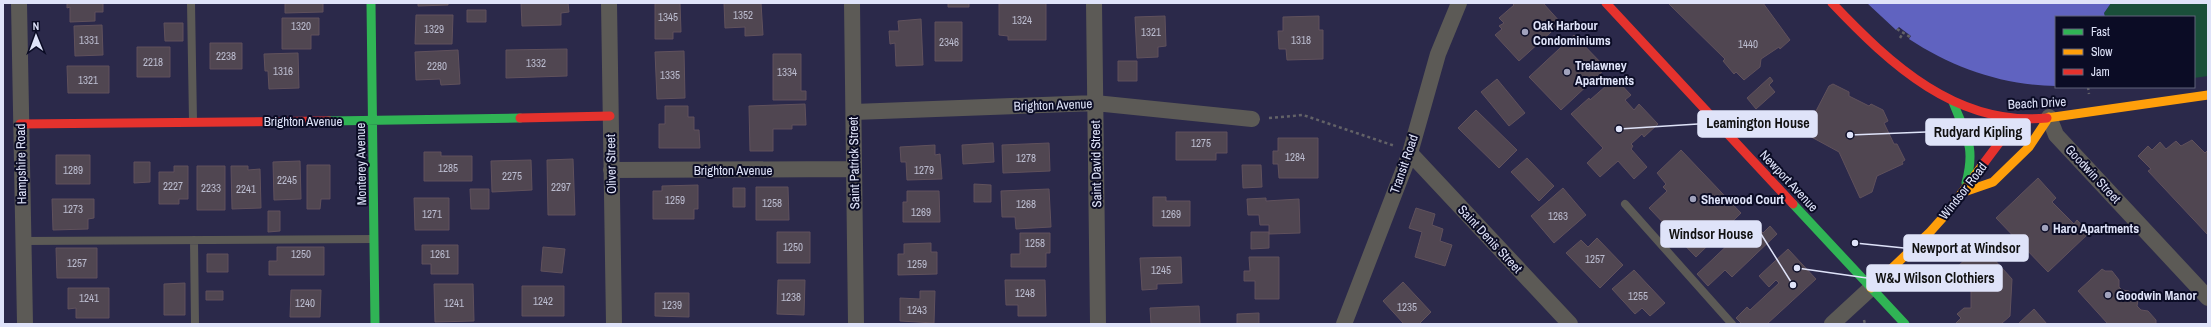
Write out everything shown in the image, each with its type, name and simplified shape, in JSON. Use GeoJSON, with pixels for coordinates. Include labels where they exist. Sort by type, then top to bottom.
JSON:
{"type":"FeatureCollection","features":[{"type":"Feature","properties":{"kind":"street","name":"Hampshire Road"},"geometry":{"type":"LineString","coordinates":[[19,3],[20,124],[25,324]]}},
{"type":"Feature","properties":{"kind":"street","name":"Monterey Avenue"},"geometry":{"type":"LineString","coordinates":[[371,3],[375,324]]}},
{"type":"Feature","properties":{"kind":"street","name":"Oliver Street"},"geometry":{"type":"LineString","coordinates":[[609,3],[614,324]]}},
{"type":"Feature","properties":{"kind":"street","name":"Saint Patrick Street"},"geometry":{"type":"LineString","coordinates":[[852,3],[856,324]]}},
{"type":"Feature","properties":{"kind":"street","name":"Saint David Street"},"geometry":{"type":"LineString","coordinates":[[1094,3],[1094,103],[1098,324]]}},
{"type":"Feature","properties":{"kind":"street","name":"Transit Road"},"geometry":{"type":"LineString","coordinates":[[1344,324],[1410,153],[1438,54],[1459,3]]}},
{"type":"Feature","properties":{"kind":"street","name":"Newport Avenue"},"geometry":{"type":"LineString","coordinates":[[1606,3],[1905,324]]}},
{"type":"Feature","properties":{"kind":"street","name":"Beach Drive"},"geometry":{"type":"LineString","coordinates":[[1832,3],[1854,27],[1886,55],[1953,102],[1981,112],[2007,118],[2049,117],[2208,94]]}},
{"type":"Feature","properties":{"kind":"street"},"geometry":{"type":"LineString","coordinates":[[1953,102],[1960,122],[1970,139],[1972,148],[1972,166],[1964,192]]}},
{"type":"Feature","properties":{"kind":"street","name":"Brighton Avenue"},"geometry":{"type":"LineString","coordinates":[[854,112],[1094,103],[1252,119]]}},
{"type":"Feature","properties":{"kind":"street","name":"Brighton Avenue"},"geometry":{"type":"LineString","coordinates":[[20,124],[373,121],[610,116]]}},
{"type":"Feature","properties":{"kind":"street"},"geometry":{"type":"LineString","coordinates":[[1964,192],[1993,182],[2028,147],[2049,117]]}},
{"type":"Feature","properties":{"kind":"street","name":"Goodwin Street"},"geometry":{"type":"LineString","coordinates":[[2049,117],[2056,135],[2208,298]]}},
{"type":"Feature","properties":{"kind":"street","name":"Windsor Road"},"geometry":{"type":"LineString","coordinates":[[1832,324],[1930,232],[1964,192],[2017,118]]}},
{"type":"Feature","properties":{"kind":"street","name":"Saint Denis Street"},"geometry":{"type":"LineString","coordinates":[[1410,153],[1570,324]]}},
{"type":"Feature","properties":{"kind":"street","name":"Brighton Avenue"},"geometry":{"type":"LineString","coordinates":[[611,170],[854,169]]}},
{"type":"Feature","properties":{"kind":"lane"},"geometry":{"type":"LineString","coordinates":[[191,3],[193,122]]}},
{"type":"Feature","properties":{"kind":"lane"},"geometry":{"type":"LineString","coordinates":[[1624,204],[1732,324]]}},
{"type":"Feature","properties":{"kind":"lane"},"geometry":{"type":"LineString","coordinates":[[194,240],[195,324]]}},
{"type":"Feature","properties":{"kind":"lane"},"geometry":{"type":"LineString","coordinates":[[23,241],[375,240]]}},
{"type":"Feature","properties":{"kind":"path"},"geometry":{"type":"LineString","coordinates":[[1897,29],[1910,37]]}},
{"type":"Feature","properties":{"kind":"path"},"geometry":{"type":"LineString","coordinates":[[1900,38],[1903,33]]}},
{"type":"Feature","properties":{"kind":"path"},"geometry":{"type":"LineString","coordinates":[[1252,119],[1303,115],[1392,144],[1410,153]]}},
{"type":"Feature","properties":{"kind":"path"},"geometry":{"type":"LineString","coordinates":[[1864,320],[1865,324]]}},
{"type":"Feature","properties":{"kind":"green space"},"geometry":{"type":"Polygon","coordinates":[[[2111,3],[2208,3],[2208,76],[2195,78],[2195,16],[2105,16],[2104,13],[2111,3]]]}},
{"type":"Feature","properties":{"kind":"shaded area"},"geometry":{"type":"Polygon","coordinates":[[[1867,3],[2111,3],[2104,13],[2105,16],[2055,16],[2055,86],[2016,82],[1979,73],[1926,49],[1909,39],[1911,36],[1899,27],[1896,30],[1867,3]]]}},
{"type":"Feature","properties":{"kind":"building"},"geometry":{"type":"Polygon","coordinates":[[[67,3],[103,3],[103,12],[95,12],[95,21],[70,22],[70,7],[67,8],[67,3]]]}},
{"type":"Feature","properties":{"kind":"building"},"geometry":{"type":"Polygon","coordinates":[[[285,3],[323,3],[323,12],[285,13],[285,3]]]}},
{"type":"Feature","properties":{"kind":"building"},"geometry":{"type":"Polygon","coordinates":[[[418,3],[448,3],[448,5],[418,6],[418,3]]]}},
{"type":"Feature","properties":{"kind":"building"},"geometry":{"type":"Polygon","coordinates":[[[521,3],[568,3],[569,12],[561,13],[561,25],[522,26],[521,3]]]}},
{"type":"Feature","properties":{"kind":"building"},"geometry":{"type":"Polygon","coordinates":[[[655,3],[680,3],[681,32],[673,32],[673,39],[655,39],[655,3]]]}},
{"type":"Feature","properties":{"kind":"building"},"geometry":{"type":"Polygon","coordinates":[[[724,3],[761,3],[763,35],[745,36],[745,27],[725,28],[724,3]]]}},
{"type":"Feature","properties":{"kind":"building"},"geometry":{"type":"Polygon","coordinates":[[[948,3],[969,3],[969,7],[948,7],[948,3]]]}},
{"type":"Feature","properties":{"kind":"building"},"geometry":{"type":"Polygon","coordinates":[[[1046,3],[1046,40],[1008,40],[1008,36],[999,35],[999,4],[1046,3]]]}},
{"type":"Feature","properties":{"kind":"building","name":"Oak Harbour Condominiums"},"geometry":{"type":"Polygon","coordinates":[[[1512,3],[1543,3],[1561,23],[1519,61],[1495,35],[1502,29],[1499,26],[1504,23],[1499,18],[1514,5],[1512,3]]]}},
{"type":"Feature","properties":{"kind":"building"},"geometry":{"type":"Polygon","coordinates":[[[1668,3],[1763,3],[1790,40],[1780,49],[1779,47],[1761,59],[1760,67],[1744,80],[1736,72],[1734,74],[1723,61],[1725,59],[1668,3]]]}},
{"type":"Feature","properties":{"kind":"building"},"geometry":{"type":"Polygon","coordinates":[[[467,10],[486,10],[486,22],[467,22],[467,10]]]}},
{"type":"Feature","properties":{"kind":"building"},"geometry":{"type":"Polygon","coordinates":[[[416,15],[453,15],[452,44],[415,44],[416,15]]]}},
{"type":"Feature","properties":{"kind":"building"},"geometry":{"type":"Polygon","coordinates":[[[1165,16],[1166,46],[1158,47],[1158,57],[1137,58],[1135,17],[1165,16]]]}},
{"type":"Feature","properties":{"kind":"building"},"geometry":{"type":"Polygon","coordinates":[[[1319,16],[1319,30],[1323,30],[1323,59],[1287,60],[1286,49],[1279,49],[1278,31],[1283,31],[1283,17],[1319,16]]]}},
{"type":"Feature","properties":{"kind":"building"},"geometry":{"type":"Polygon","coordinates":[[[282,18],[319,18],[319,35],[311,35],[311,49],[282,49],[282,18]]]}},
{"type":"Feature","properties":{"kind":"building"},"geometry":{"type":"Polygon","coordinates":[[[921,19],[923,65],[896,66],[895,43],[890,44],[889,31],[899,31],[898,21],[921,19]]]}},
{"type":"Feature","properties":{"kind":"building"},"geometry":{"type":"Polygon","coordinates":[[[935,22],[962,22],[962,61],[935,61],[935,22]]]}},
{"type":"Feature","properties":{"kind":"building"},"geometry":{"type":"Polygon","coordinates":[[[164,23],[183,23],[183,41],[165,41],[164,23]]]}},
{"type":"Feature","properties":{"kind":"building"},"geometry":{"type":"Polygon","coordinates":[[[102,25],[103,55],[75,56],[74,26],[102,25]]]}},
{"type":"Feature","properties":{"kind":"building","name":"Trelawney Apartments"},"geometry":{"type":"Polygon","coordinates":[[[1574,35],[1606,68],[1561,110],[1529,77],[1574,35]]]}},
{"type":"Feature","properties":{"kind":"building"},"geometry":{"type":"Polygon","coordinates":[[[210,43],[242,43],[242,69],[210,69],[210,43]]]}},
{"type":"Feature","properties":{"kind":"building"},"geometry":{"type":"Polygon","coordinates":[[[137,47],[170,47],[170,77],[137,77],[137,47]]]}},
{"type":"Feature","properties":{"kind":"building"},"geometry":{"type":"Polygon","coordinates":[[[567,49],[567,76],[506,78],[506,50],[567,49]]]}},
{"type":"Feature","properties":{"kind":"building"},"geometry":{"type":"Polygon","coordinates":[[[458,50],[460,84],[441,85],[440,79],[416,80],[415,52],[458,50]]]}},
{"type":"Feature","properties":{"kind":"building"},"geometry":{"type":"Polygon","coordinates":[[[684,51],[685,98],[657,99],[655,52],[684,51]]]}},
{"type":"Feature","properties":{"kind":"building"},"geometry":{"type":"Polygon","coordinates":[[[298,53],[299,88],[269,89],[268,71],[265,71],[264,54],[298,53]]]}},
{"type":"Feature","properties":{"kind":"building"},"geometry":{"type":"Polygon","coordinates":[[[773,54],[801,54],[801,91],[806,91],[806,100],[773,100],[773,54]]]}},
{"type":"Feature","properties":{"kind":"building"},"geometry":{"type":"Polygon","coordinates":[[[1118,61],[1137,61],[1137,81],[1118,81],[1118,61]]]}},
{"type":"Feature","properties":{"kind":"building"},"geometry":{"type":"Polygon","coordinates":[[[67,66],[109,66],[109,93],[68,93],[67,66]]]}},
{"type":"Feature","properties":{"kind":"building"},"geometry":{"type":"Polygon","coordinates":[[[1770,77],[1773,81],[1769,85],[1775,92],[1756,109],[1747,98],[1770,77]]]}},
{"type":"Feature","properties":{"kind":"building"},"geometry":{"type":"Polygon","coordinates":[[[1615,78],[1631,95],[1625,100],[1634,110],[1639,104],[1658,124],[1644,137],[1642,134],[1631,144],[1633,146],[1631,149],[1647,167],[1634,179],[1618,161],[1600,177],[1587,163],[1603,148],[1571,114],[1615,78]]]}},
{"type":"Feature","properties":{"kind":"building"},"geometry":{"type":"Polygon","coordinates":[[[1497,79],[1525,113],[1509,126],[1481,92],[1497,79]]]}},
{"type":"Feature","properties":{"kind":"building"},"geometry":{"type":"Polygon","coordinates":[[[1833,84],[1849,92],[1849,96],[1869,106],[1871,104],[1883,110],[1888,121],[1884,123],[1894,144],[1897,144],[1905,160],[1902,162],[1903,164],[1877,176],[1872,192],[1860,198],[1839,152],[1793,127],[1800,114],[1816,111],[1829,86],[1833,84]]]}},
{"type":"Feature","properties":{"kind":"building"},"geometry":{"type":"Polygon","coordinates":[[[805,104],[806,125],[792,125],[792,129],[773,129],[773,151],[750,151],[749,106],[805,104]]]}},
{"type":"Feature","properties":{"kind":"building"},"geometry":{"type":"Polygon","coordinates":[[[665,106],[688,106],[688,117],[694,117],[694,130],[699,130],[700,148],[659,148],[659,124],[665,124],[665,106]]]}},
{"type":"Feature","properties":{"kind":"building"},"geometry":{"type":"Polygon","coordinates":[[[1476,110],[1517,150],[1499,168],[1458,128],[1476,110]]]}},
{"type":"Feature","properties":{"kind":"building"},"geometry":{"type":"Polygon","coordinates":[[[1176,132],[1227,132],[1227,153],[1216,153],[1216,160],[1176,160],[1176,132]]]}},
{"type":"Feature","properties":{"kind":"building"},"geometry":{"type":"Polygon","coordinates":[[[1278,138],[1318,138],[1318,178],[1279,178],[1278,164],[1273,164],[1273,151],[1278,151],[1278,138]]]}},
{"type":"Feature","properties":{"kind":"building"},"geometry":{"type":"Polygon","coordinates":[[[2192,140],[2205,153],[2208,150],[2208,235],[2148,171],[2151,169],[2138,156],[2148,146],[2152,150],[2160,142],[2166,149],[2176,141],[2181,146],[2192,140]]]}},
{"type":"Feature","properties":{"kind":"building"},"geometry":{"type":"Polygon","coordinates":[[[993,143],[994,162],[963,164],[962,145],[993,143]]]}},
{"type":"Feature","properties":{"kind":"building"},"geometry":{"type":"Polygon","coordinates":[[[1049,143],[1050,171],[1003,173],[1002,145],[1049,143]]]}},
{"type":"Feature","properties":{"kind":"building"},"geometry":{"type":"Polygon","coordinates":[[[935,145],[935,155],[940,154],[942,179],[907,180],[906,162],[901,162],[900,147],[935,145]]]}},
{"type":"Feature","properties":{"kind":"building","name":"Sherwood Court"},"geometry":{"type":"Polygon","coordinates":[[[1681,150],[1741,213],[1696,257],[1649,208],[1667,191],[1663,187],[1666,184],[1657,173],[1681,150]]]}},
{"type":"Feature","properties":{"kind":"building"},"geometry":{"type":"Polygon","coordinates":[[[424,152],[441,152],[441,156],[472,156],[472,181],[424,181],[424,152]]]}},
{"type":"Feature","properties":{"kind":"building"},"geometry":{"type":"Polygon","coordinates":[[[56,155],[90,155],[90,184],[56,184],[56,155]]]}},
{"type":"Feature","properties":{"kind":"building"},"geometry":{"type":"Polygon","coordinates":[[[1527,158],[1554,186],[1539,201],[1511,172],[1527,158]]]}},
{"type":"Feature","properties":{"kind":"building"},"geometry":{"type":"Polygon","coordinates":[[[573,159],[575,215],[548,215],[547,160],[573,159]]]}},
{"type":"Feature","properties":{"kind":"building"},"geometry":{"type":"Polygon","coordinates":[[[531,160],[532,190],[492,192],[491,161],[531,160]]]}},
{"type":"Feature","properties":{"kind":"building"},"geometry":{"type":"Polygon","coordinates":[[[300,161],[301,199],[274,200],[273,162],[300,161]]]}},
{"type":"Feature","properties":{"kind":"building"},"geometry":{"type":"Polygon","coordinates":[[[134,162],[150,162],[150,182],[134,183],[134,162]]]}},
{"type":"Feature","properties":{"kind":"building"},"geometry":{"type":"Polygon","coordinates":[[[307,165],[330,165],[330,199],[321,199],[320,209],[307,209],[307,165]]]}},
{"type":"Feature","properties":{"kind":"building"},"geometry":{"type":"Polygon","coordinates":[[[1242,165],[1261,165],[1262,187],[1243,188],[1242,165]]]}},
{"type":"Feature","properties":{"kind":"building"},"geometry":{"type":"Polygon","coordinates":[[[174,166],[188,166],[188,199],[179,199],[179,204],[159,204],[159,172],[174,172],[174,166]]]}},
{"type":"Feature","properties":{"kind":"building"},"geometry":{"type":"Polygon","coordinates":[[[197,166],[225,166],[225,210],[197,210],[197,166]]]}},
{"type":"Feature","properties":{"kind":"building"},"geometry":{"type":"Polygon","coordinates":[[[231,166],[248,166],[248,170],[260,169],[261,208],[232,209],[231,166]]]}},
{"type":"Feature","properties":{"kind":"building","name":"Haro Apartments"},"geometry":{"type":"Polygon","coordinates":[[[2038,178],[2056,198],[2052,202],[2074,224],[2077,220],[2089,233],[2048,272],[1996,218],[2038,178]]]}},
{"type":"Feature","properties":{"kind":"building"},"geometry":{"type":"Polygon","coordinates":[[[974,184],[991,185],[991,202],[974,202],[974,184]]]}},
{"type":"Feature","properties":{"kind":"building"},"geometry":{"type":"Polygon","coordinates":[[[698,185],[698,209],[694,209],[694,219],[653,219],[653,191],[662,191],[662,186],[698,185]]]}},
{"type":"Feature","properties":{"kind":"building"},"geometry":{"type":"Polygon","coordinates":[[[756,187],[788,187],[789,220],[756,220],[756,187]]]}},
{"type":"Feature","properties":{"kind":"building"},"geometry":{"type":"Polygon","coordinates":[[[733,188],[745,188],[745,207],[733,207],[733,188]]]}},
{"type":"Feature","properties":{"kind":"building"},"geometry":{"type":"Polygon","coordinates":[[[1563,188],[1586,215],[1554,243],[1531,216],[1563,188]]]}},
{"type":"Feature","properties":{"kind":"building"},"geometry":{"type":"Polygon","coordinates":[[[470,189],[489,189],[489,209],[471,209],[470,189]]]}},
{"type":"Feature","properties":{"kind":"building"},"geometry":{"type":"Polygon","coordinates":[[[1049,189],[1051,227],[1016,229],[1015,217],[1002,217],[1001,191],[1049,189]]]}},
{"type":"Feature","properties":{"kind":"building"},"geometry":{"type":"Polygon","coordinates":[[[907,191],[939,191],[940,222],[903,222],[903,202],[907,202],[907,191]]]}},
{"type":"Feature","properties":{"kind":"building"},"geometry":{"type":"Polygon","coordinates":[[[1153,197],[1166,197],[1166,201],[1190,201],[1190,226],[1153,226],[1153,197]]]}},
{"type":"Feature","properties":{"kind":"building"},"geometry":{"type":"Polygon","coordinates":[[[414,198],[449,198],[449,230],[415,230],[414,198]]]}},
{"type":"Feature","properties":{"kind":"building"},"geometry":{"type":"Polygon","coordinates":[[[1266,198],[1266,201],[1299,199],[1300,233],[1269,234],[1269,225],[1260,225],[1259,215],[1248,215],[1247,199],[1266,198]]]}},
{"type":"Feature","properties":{"kind":"building"},"geometry":{"type":"Polygon","coordinates":[[[52,199],[94,199],[94,218],[88,219],[88,229],[53,230],[52,199]]]}},
{"type":"Feature","properties":{"kind":"building"},"geometry":{"type":"Polygon","coordinates":[[[1416,208],[1435,214],[1432,225],[1443,229],[1440,241],[1452,245],[1445,266],[1415,257],[1422,232],[1409,228],[1416,208]]]}},
{"type":"Feature","properties":{"kind":"building"},"geometry":{"type":"Polygon","coordinates":[[[268,211],[280,211],[280,231],[268,232],[268,211]]]}},
{"type":"Feature","properties":{"kind":"building"},"geometry":{"type":"Polygon","coordinates":[[[1752,222],[1763,233],[1770,226],[1777,234],[1732,277],[1725,270],[1708,286],[1697,274],[1752,222]]]}},
{"type":"Feature","properties":{"kind":"building"},"geometry":{"type":"Polygon","coordinates":[[[777,232],[810,232],[810,263],[777,263],[777,232]]]}},
{"type":"Feature","properties":{"kind":"building"},"geometry":{"type":"Polygon","coordinates":[[[1251,232],[1269,232],[1269,248],[1251,249],[1251,232]]]}},
{"type":"Feature","properties":{"kind":"building"},"geometry":{"type":"Polygon","coordinates":[[[1020,233],[1050,233],[1050,253],[1046,253],[1046,267],[1011,267],[1011,254],[1020,254],[1020,233]]]}},
{"type":"Feature","properties":{"kind":"building"},"geometry":{"type":"Polygon","coordinates":[[[1597,238],[1623,265],[1600,288],[1566,253],[1581,240],[1588,247],[1597,238]]]}},
{"type":"Feature","properties":{"kind":"building"},"geometry":{"type":"Polygon","coordinates":[[[931,243],[931,252],[937,252],[937,274],[898,275],[898,254],[904,254],[904,244],[931,243]]]}},
{"type":"Feature","properties":{"kind":"building"},"geometry":{"type":"Polygon","coordinates":[[[422,245],[458,245],[458,274],[431,274],[431,264],[422,264],[422,245]]]}},
{"type":"Feature","properties":{"kind":"building"},"geometry":{"type":"Polygon","coordinates":[[[1981,245],[2012,279],[2010,316],[2001,324],[1955,324],[1961,318],[1957,314],[1964,308],[1971,308],[1971,284],[1964,284],[1958,277],[1962,273],[1956,268],[1981,245]]]}},
{"type":"Feature","properties":{"kind":"building"},"geometry":{"type":"Polygon","coordinates":[[[277,247],[324,247],[324,275],[269,275],[269,261],[277,261],[277,247]]]}},
{"type":"Feature","properties":{"kind":"building"},"geometry":{"type":"Polygon","coordinates":[[[543,247],[565,249],[562,273],[541,271],[543,247]]]}},
{"type":"Feature","properties":{"kind":"building"},"geometry":{"type":"Polygon","coordinates":[[[56,248],[97,248],[97,278],[57,278],[56,248]]]}},
{"type":"Feature","properties":{"kind":"building"},"geometry":{"type":"Polygon","coordinates":[[[1788,249],[1816,279],[1767,324],[1742,324],[1736,318],[1747,307],[1750,310],[1779,283],[1776,280],[1769,287],[1759,276],[1788,249]]]}},
{"type":"Feature","properties":{"kind":"building"},"geometry":{"type":"Polygon","coordinates":[[[207,254],[228,254],[228,272],[207,272],[207,254]]]}},
{"type":"Feature","properties":{"kind":"building"},"geometry":{"type":"Polygon","coordinates":[[[1181,257],[1182,283],[1157,284],[1157,289],[1142,290],[1140,258],[1181,257]]]}},
{"type":"Feature","properties":{"kind":"building"},"geometry":{"type":"Polygon","coordinates":[[[1249,257],[1279,257],[1279,299],[1255,299],[1255,281],[1244,281],[1244,271],[1250,271],[1249,257]]]}},
{"type":"Feature","properties":{"kind":"building","name":"Goodwin Manor"},"geometry":{"type":"Polygon","coordinates":[[[2102,269],[2105,271],[2112,271],[2119,280],[2119,287],[2122,290],[2129,291],[2138,300],[2137,306],[2141,310],[2148,311],[2156,320],[2156,324],[2108,324],[2078,291],[2102,269]]]}},
{"type":"Feature","properties":{"kind":"building"},"geometry":{"type":"Polygon","coordinates":[[[1634,270],[1665,303],[1650,316],[1642,308],[1635,314],[1612,289],[1634,270]]]}},
{"type":"Feature","properties":{"kind":"building"},"geometry":{"type":"Polygon","coordinates":[[[778,280],[805,280],[804,315],[777,314],[778,280]]]}},
{"type":"Feature","properties":{"kind":"building"},"geometry":{"type":"Polygon","coordinates":[[[1005,280],[1045,280],[1046,316],[1018,316],[1018,305],[1006,305],[1005,280]]]}},
{"type":"Feature","properties":{"kind":"building"},"geometry":{"type":"Polygon","coordinates":[[[1403,282],[1431,312],[1419,324],[1404,324],[1383,301],[1403,282]]]}},
{"type":"Feature","properties":{"kind":"building"},"geometry":{"type":"Polygon","coordinates":[[[185,283],[185,315],[164,315],[164,284],[185,283]]]}},
{"type":"Feature","properties":{"kind":"building"},"geometry":{"type":"Polygon","coordinates":[[[434,284],[473,284],[474,321],[435,322],[434,284]]]}},
{"type":"Feature","properties":{"kind":"building"},"geometry":{"type":"Polygon","coordinates":[[[522,286],[564,286],[564,316],[522,316],[522,286]]]}},
{"type":"Feature","properties":{"kind":"building"},"geometry":{"type":"Polygon","coordinates":[[[68,288],[109,288],[109,318],[76,318],[76,308],[68,309],[68,288]]]}},
{"type":"Feature","properties":{"kind":"building"},"geometry":{"type":"Polygon","coordinates":[[[291,290],[321,290],[320,317],[290,317],[291,290]]]}},
{"type":"Feature","properties":{"kind":"building"},"geometry":{"type":"Polygon","coordinates":[[[206,291],[223,291],[223,300],[206,300],[206,291]]]}},
{"type":"Feature","properties":{"kind":"building"},"geometry":{"type":"Polygon","coordinates":[[[920,291],[935,291],[934,323],[900,321],[900,298],[920,299],[920,291]]]}},
{"type":"Feature","properties":{"kind":"building"},"geometry":{"type":"Polygon","coordinates":[[[655,293],[689,293],[689,317],[655,316],[655,293]]]}},
{"type":"Feature","properties":{"kind":"building"},"geometry":{"type":"Polygon","coordinates":[[[1199,306],[1200,324],[1151,324],[1150,308],[1199,306]]]}},
{"type":"Feature","properties":{"kind":"building"},"geometry":{"type":"Polygon","coordinates":[[[2034,309],[2047,324],[2018,324],[2034,309]]]}},
{"type":"Feature","properties":{"kind":"building"},"geometry":{"type":"Polygon","coordinates":[[[1259,313],[1259,324],[1237,324],[1237,314],[1259,313]]]}},
{"type":"Feature","properties":{"kind":"traffic: fast"},"geometry":{"type":"LineString","coordinates":[[371,3],[375,324]]}},
{"type":"Feature","properties":{"kind":"traffic: fast"},"geometry":{"type":"LineString","coordinates":[[1953,102],[1970,150],[1969,170],[1966,183]]}},
{"type":"Feature","properties":{"kind":"traffic: fast"},"geometry":{"type":"LineString","coordinates":[[329,121],[520,118]]}},
{"type":"Feature","properties":{"kind":"traffic: fast"},"geometry":{"type":"LineString","coordinates":[[1793,204],[1905,324]]}},
{"type":"Feature","properties":{"kind":"traffic: slow"},"geometry":{"type":"LineString","coordinates":[[2047,118],[2208,95]]}},
{"type":"Feature","properties":{"kind":"traffic: slow"},"geometry":{"type":"LineString","coordinates":[[1964,192],[1993,182],[2029,147],[2049,117]]}},
{"type":"Feature","properties":{"kind":"traffic: slow"},"geometry":{"type":"LineString","coordinates":[[1871,288],[1930,232],[1947,213],[1984,163]]}},
{"type":"Feature","properties":{"kind":"traffic: jam"},"geometry":{"type":"LineString","coordinates":[[1606,3],[1793,204]]}},
{"type":"Feature","properties":{"kind":"traffic: jam"},"geometry":{"type":"LineString","coordinates":[[1832,3],[1877,48],[1902,69],[1928,87],[1955,102],[1984,112],[2014,118],[2047,118]]}},
{"type":"Feature","properties":{"kind":"traffic: jam"},"geometry":{"type":"LineString","coordinates":[[520,118],[610,116]]}},
{"type":"Feature","properties":{"kind":"traffic: jam"},"geometry":{"type":"LineString","coordinates":[[1984,163],[2017,119]]}},
{"type":"Feature","properties":{"kind":"traffic: jam"},"geometry":{"type":"LineString","coordinates":[[20,124],[329,121]]}},
{"type":"Feature","properties":{"kind":"place","name":"Oak Harbour Condominiums"},"geometry":{"type":"Point","coordinates":[1525,32]}},
{"type":"Feature","properties":{"kind":"place","name":"Trelawney Apartments"},"geometry":{"type":"Point","coordinates":[1567,72]}},
{"type":"Feature","properties":{"kind":"place","name":"Leamington House"},"geometry":{"type":"Point","coordinates":[1619,129]}},
{"type":"Feature","properties":{"kind":"place","name":"Rudyard Kipling"},"geometry":{"type":"Point","coordinates":[1850,135]}},
{"type":"Feature","properties":{"kind":"place","name":"Sherwood Court"},"geometry":{"type":"Point","coordinates":[1693,199]}},
{"type":"Feature","properties":{"kind":"place","name":"Haro Apartments"},"geometry":{"type":"Point","coordinates":[2045,228]}},
{"type":"Feature","properties":{"kind":"place","name":"Newport at Windsor"},"geometry":{"type":"Point","coordinates":[1855,243]}},
{"type":"Feature","properties":{"kind":"place","name":"W&J Wilson Clothiers"},"geometry":{"type":"Point","coordinates":[1797,268]}},
{"type":"Feature","properties":{"kind":"place","name":"Windsor House"},"geometry":{"type":"Point","coordinates":[1793,285]}},
{"type":"Feature","properties":{"kind":"place","name":"Goodwin Manor"},"geometry":{"type":"Point","coordinates":[2108,295]}}]}
